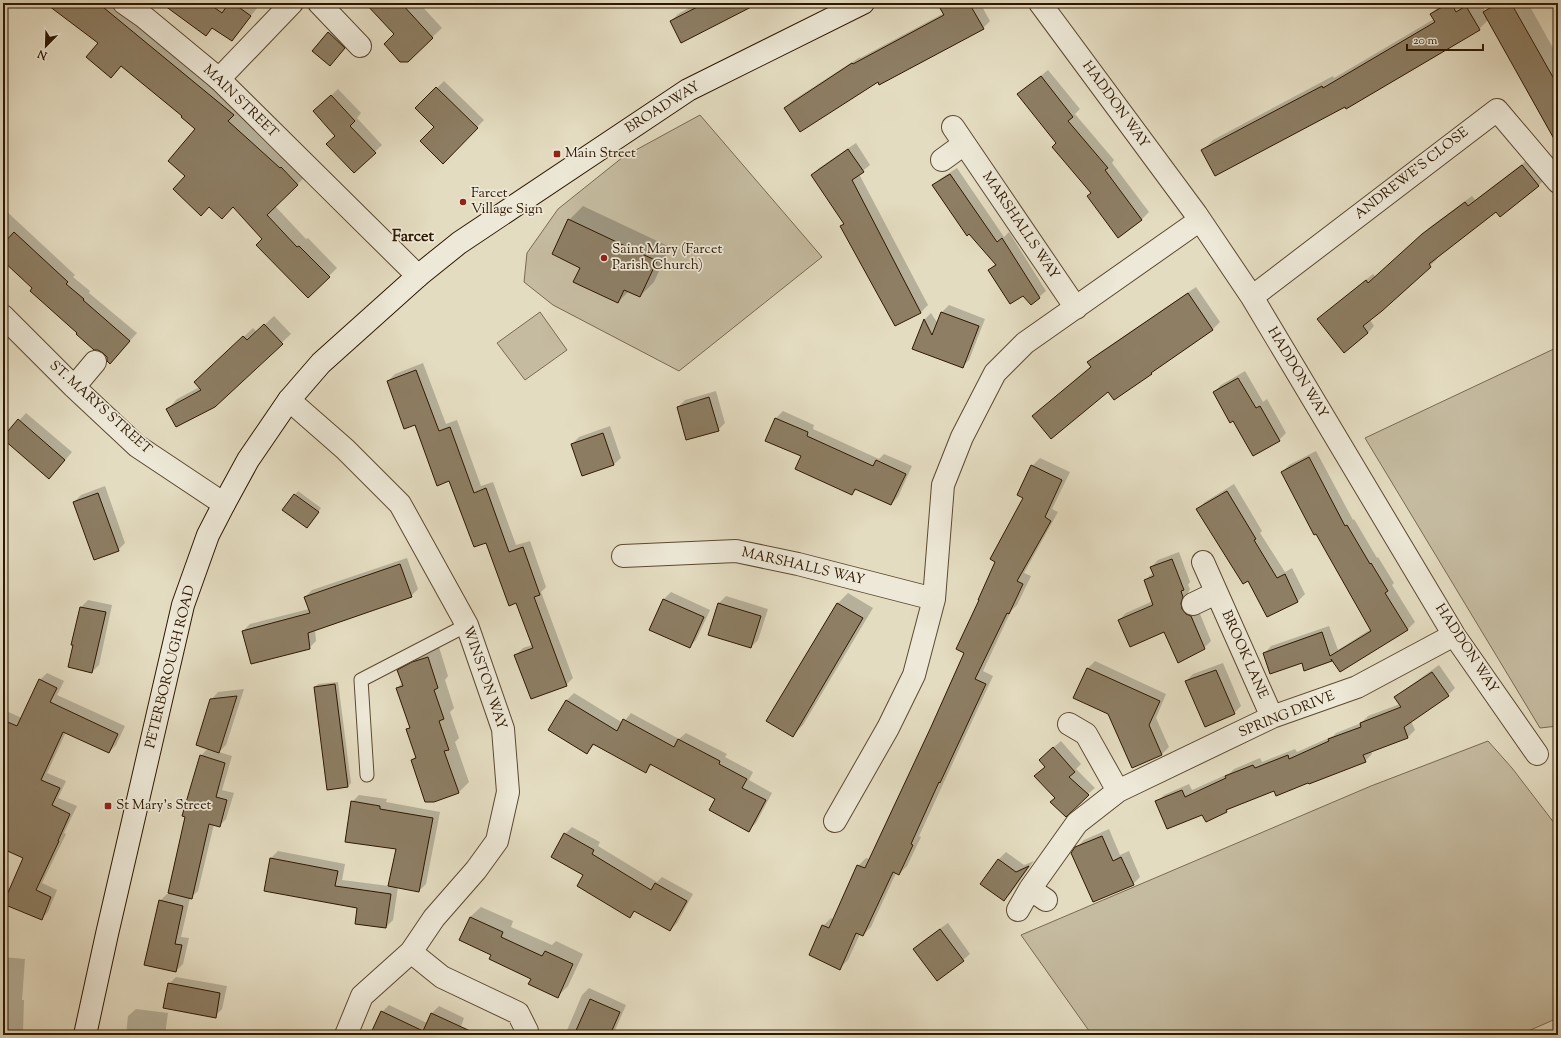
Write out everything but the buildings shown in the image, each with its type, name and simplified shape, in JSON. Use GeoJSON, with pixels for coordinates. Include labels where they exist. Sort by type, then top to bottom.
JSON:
{"type":"FeatureCollection","features":[{"type":"Feature","properties":{"kind":"street","name":"MAIN STREET"},"geometry":{"type":"LineString","coordinates":[[124,3],[144,17],[219,79],[418,276]]}},
{"type":"Feature","properties":{"kind":"street"},"geometry":{"type":"LineString","coordinates":[[219,79],[292,3]]}},
{"type":"Feature","properties":{"kind":"street"},"geometry":{"type":"LineString","coordinates":[[319,3],[360,46]]}},
{"type":"Feature","properties":{"kind":"street","name":"BROADWAY"},"geometry":{"type":"LineString","coordinates":[[418,276],[459,243],[688,90],[863,3]]}},
{"type":"Feature","properties":{"kind":"street","name":"HADDON WAY"},"geometry":{"type":"LineString","coordinates":[[1040,3],[1200,220],[1252,297],[1454,635],[1537,754]]}},
{"type":"Feature","properties":{"kind":"street","name":"ANDREWE'S CLOSE"},"geometry":{"type":"LineString","coordinates":[[1252,297],[1497,110],[1558,182]]}},
{"type":"Feature","properties":{"kind":"street","name":"MARSHALLS WAY"},"geometry":{"type":"LineString","coordinates":[[942,160],[958,135],[1076,308]]}},
{"type":"Feature","properties":{"kind":"street"},"geometry":{"type":"LineString","coordinates":[[835,821],[888,728],[914,675],[934,599],[942,485],[962,436],[995,373],[1025,344],[1200,220]]}},
{"type":"Feature","properties":{"kind":"street","name":"PETERBOROUGH ROAD"},"geometry":{"type":"LineString","coordinates":[[86,1035],[107,934],[184,605],[208,535],[248,460],[290,400],[321,363],[418,276]]}},
{"type":"Feature","properties":{"kind":"street","name":"ST. MARYS STREET"},"geometry":{"type":"LineString","coordinates":[[7,327],[137,446],[224,504]]}},
{"type":"Feature","properties":{"kind":"street"},"geometry":{"type":"LineString","coordinates":[[74,387],[95,362]]}},
{"type":"Feature","properties":{"kind":"street","name":"WINSTON WAY"},"geometry":{"type":"LineString","coordinates":[[290,400],[345,449],[400,504],[467,626],[502,729],[518,793],[497,841],[476,870],[434,918],[411,952],[362,996],[346,1035]]}},
{"type":"Feature","properties":{"kind":"street","name":"MARSHALLS WAY"},"geometry":{"type":"LineString","coordinates":[[623,556],[736,551],[798,564],[934,599]]}},
{"type":"Feature","properties":{"kind":"street","name":"BROOK LANE"},"geometry":{"type":"LineString","coordinates":[[1203,562],[1272,717]]}},
{"type":"Feature","properties":{"kind":"street","name":"BROOK LANE"},"geometry":{"type":"LineString","coordinates":[[1193,604],[1216,593]]}},
{"type":"Feature","properties":{"kind":"street","name":"SPRING DRIVE"},"geometry":{"type":"LineString","coordinates":[[1018,910],[1038,894],[1077,823],[1118,791],[1272,717],[1357,687],[1454,635]]}},
{"type":"Feature","properties":{"kind":"street"},"geometry":{"type":"LineString","coordinates":[[1069,724],[1086,734],[1118,791]]}},
{"type":"Feature","properties":{"kind":"street"},"geometry":{"type":"LineString","coordinates":[[411,952],[442,977],[518,1013],[527,1031]]}},
{"type":"Feature","properties":{"kind":"lane"},"geometry":{"type":"LineString","coordinates":[[367,775],[361,680],[467,626]]}},
{"type":"Feature","properties":{"kind":"shaded area"},"geometry":{"type":"Polygon","coordinates":[[[700,115],[822,257],[679,371],[553,305],[524,282],[527,253],[558,209],[623,157],[700,115]]]}},
{"type":"Feature","properties":{"kind":"shaded area"},"geometry":{"type":"Polygon","coordinates":[[[540,312],[567,350],[525,380],[497,343],[540,312]]]}},
{"type":"Feature","properties":{"kind":"shaded area"},"geometry":{"type":"Polygon","coordinates":[[[1558,347],[1558,726],[1540,728],[1365,438],[1558,347]]]}},
{"type":"Feature","properties":{"kind":"shaded area"},"geometry":{"type":"Polygon","coordinates":[[[1488,741],[1512,768],[1558,828],[1558,1018],[1519,1035],[1092,1035],[1021,935],[1371,786],[1488,741]]]}},
{"type":"Feature","properties":{"kind":"place","name":"Main Street"},"geometry":{"type":"Point","coordinates":[557,154]}},
{"type":"Feature","properties":{"kind":"place","name":"Farcet Village Sign"},"geometry":{"type":"Point","coordinates":[463,202]}},
{"type":"Feature","properties":{"kind":"place","name":"Saint Mary (Farcet Parish Church)"},"geometry":{"type":"Point","coordinates":[604,258]}},
{"type":"Feature","properties":{"kind":"place","name":"St Mary's Street"},"geometry":{"type":"Point","coordinates":[108,806]}},
{"type":"Feature","properties":{"kind":"district","name":"Farcet"},"geometry":{"type":"Point","coordinates":[413,237]}}]}
